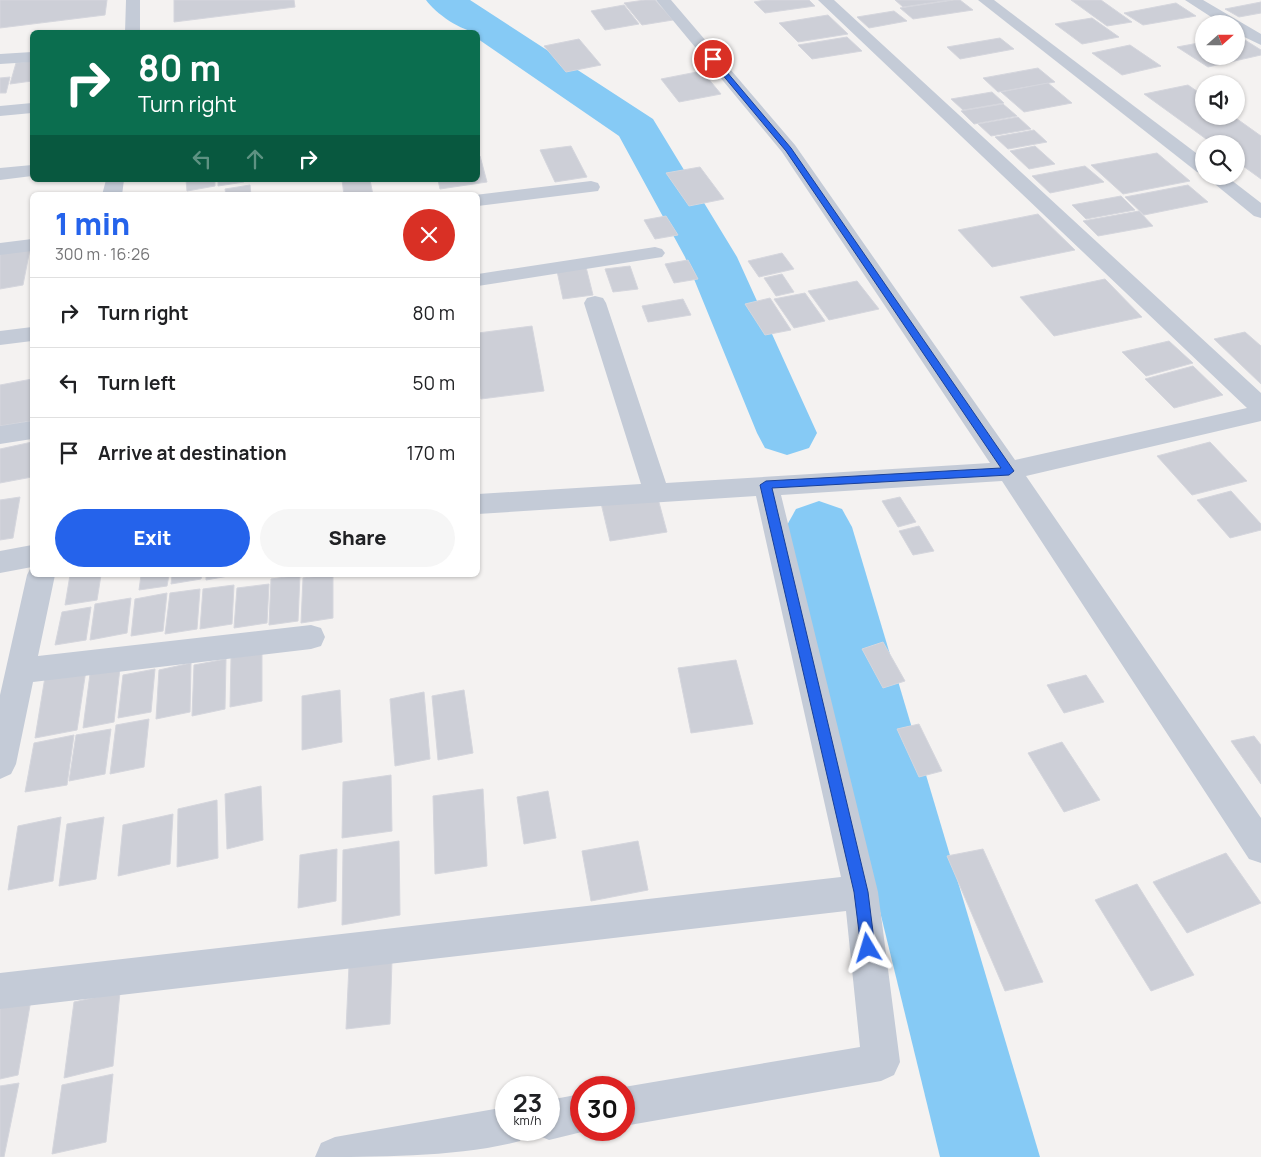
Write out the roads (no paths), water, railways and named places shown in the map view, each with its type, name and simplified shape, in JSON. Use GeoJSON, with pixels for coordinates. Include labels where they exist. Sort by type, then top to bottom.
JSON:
{"type":"FeatureCollection","features":[{"type":"Feature","properties":{"kind":"street"},"geometry":{"type":"LineString","coordinates":[[133,0],[133,30]]}},
{"type":"Feature","properties":{"kind":"street"},"geometry":{"type":"LineString","coordinates":[[663,0],[789,150],[1009,471],[1261,847]]}},
{"type":"Feature","properties":{"kind":"street"},"geometry":{"type":"LineString","coordinates":[[825,0],[1261,407]]}},
{"type":"Feature","properties":{"kind":"street"},"geometry":{"type":"LineString","coordinates":[[985,0],[1195,161]]}},
{"type":"Feature","properties":{"kind":"street"},"geometry":{"type":"LineString","coordinates":[[1192,0],[1218,15]]}},
{"type":"Feature","properties":{"kind":"street"},"geometry":{"type":"LineString","coordinates":[[1245,31],[1261,40]]}},
{"type":"Feature","properties":{"kind":"street"},"geometry":{"type":"LineString","coordinates":[[0,59],[30,57]]}},
{"type":"Feature","properties":{"kind":"street"},"geometry":{"type":"LineString","coordinates":[[0,111],[30,108]]}},
{"type":"Feature","properties":{"kind":"street"},"geometry":{"type":"LineString","coordinates":[[0,174],[30,171]]}},
{"type":"Feature","properties":{"kind":"street"},"geometry":{"type":"LineString","coordinates":[[1226,185],[1261,212]]}},
{"type":"Feature","properties":{"kind":"street"},"geometry":{"type":"LineString","coordinates":[[480,200],[591,187]]}},
{"type":"Feature","properties":{"kind":"street"},"geometry":{"type":"LineString","coordinates":[[0,249],[30,245]]}},
{"type":"Feature","properties":{"kind":"street"},"geometry":{"type":"LineString","coordinates":[[480,280],[655,253]]}},
{"type":"Feature","properties":{"kind":"street"},"geometry":{"type":"LineString","coordinates":[[595,303],[656,492]]}},
{"type":"Feature","properties":{"kind":"street"},"geometry":{"type":"LineString","coordinates":[[0,338],[30,334]]}},
{"type":"Feature","properties":{"kind":"street"},"geometry":{"type":"LineString","coordinates":[[480,504],[1009,471],[1261,413]]}},
{"type":"Feature","properties":{"kind":"street"},"geometry":{"type":"LineString","coordinates":[[0,435],[30,430]]}},
{"type":"Feature","properties":{"kind":"street"},"geometry":{"type":"LineString","coordinates":[[635,1105],[881,1062],[861,892],[766,485]]}},
{"type":"Feature","properties":{"kind":"street"},"geometry":{"type":"LineString","coordinates":[[0,562],[30,556]]}},
{"type":"Feature","properties":{"kind":"street"},"geometry":{"type":"LineString","coordinates":[[0,764],[41,577]]}},
{"type":"Feature","properties":{"kind":"street"},"geometry":{"type":"LineString","coordinates":[[20,671],[311,637]]}},
{"type":"Feature","properties":{"kind":"street"},"geometry":{"type":"LineString","coordinates":[[0,991],[861,892]]}},
{"type":"Feature","properties":{"kind":"street"},"geometry":{"type":"LineString","coordinates":[[335,1157],[495,1129]]}},
{"type":"Feature","properties":{"kind":"waterway"},"geometry":{"type":"LineString","coordinates":[[445,0],[637,128],[711,257],[787,433]]}},
{"type":"Feature","properties":{"kind":"waterway"},"geometry":{"type":"LineString","coordinates":[[819,527],[990,1157]]}}]}
